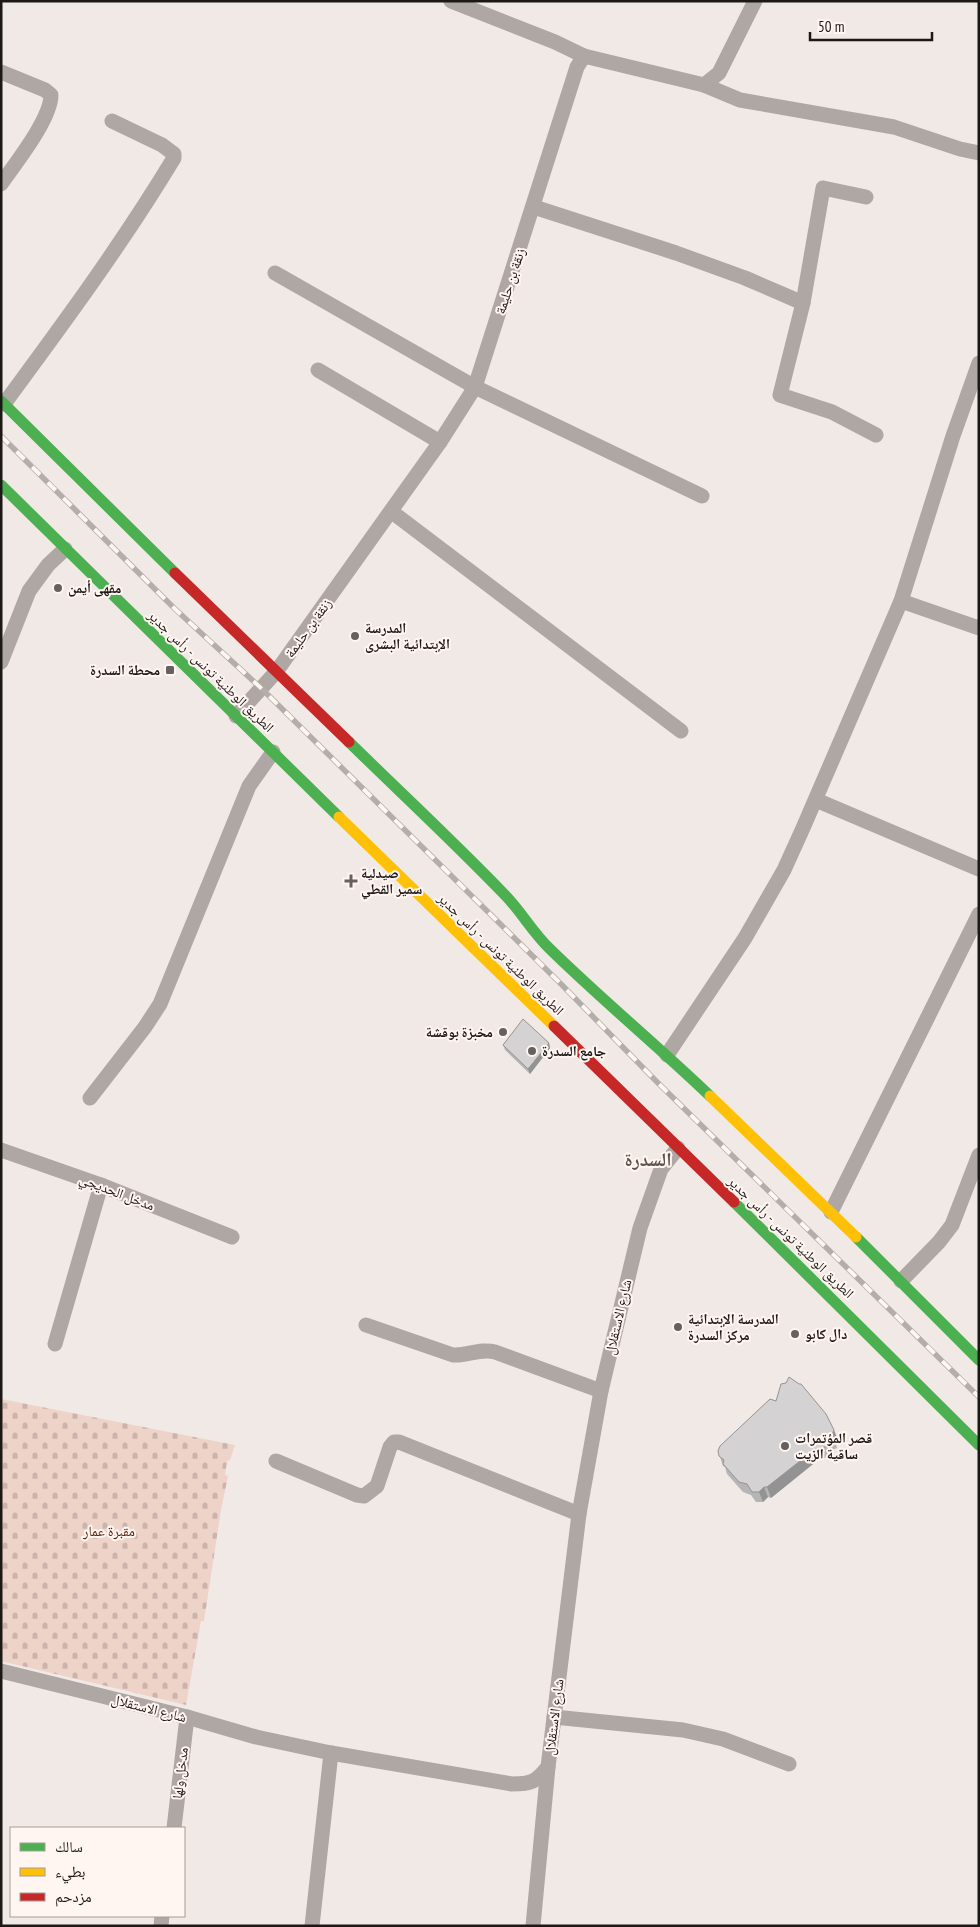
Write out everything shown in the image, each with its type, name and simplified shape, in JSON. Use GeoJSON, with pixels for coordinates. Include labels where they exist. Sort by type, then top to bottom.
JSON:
{"type":"FeatureCollection","features":[{"type":"Feature","properties":{"kind":"main road"},"geometry":{"type":"LineString","coordinates":[[3,402],[276,672],[481,870],[548,946],[617,1013],[667,1056],[831,1212],[979,1360]]}},
{"type":"Feature","properties":{"kind":"main road","name":"الطريق الوطنية تونس - رأس جدير"},"geometry":{"type":"LineString","coordinates":[[1,485],[815,1281],[979,1445]]}},
{"type":"Feature","properties":{"kind":"street"},"geometry":{"type":"LineString","coordinates":[[451,1],[555,42],[584,56],[704,84],[740,100],[894,127],[979,153]]}},
{"type":"Feature","properties":{"kind":"street"},"geometry":{"type":"LineString","coordinates":[[704,84],[719,73],[755,1]]}},
{"type":"Feature","properties":{"kind":"street","name":"زنقة بن حليمة"},"geometry":{"type":"LineString","coordinates":[[236,716],[276,672],[392,512],[475,387],[534,208],[577,67],[584,56]]}},
{"type":"Feature","properties":{"kind":"street"},"geometry":{"type":"LineString","coordinates":[[1,72],[45,90],[51,95],[51,104],[38,129],[1,184]]}},
{"type":"Feature","properties":{"kind":"street"},"geometry":{"type":"LineString","coordinates":[[3,402],[107,263],[149,200],[174,158],[174,154],[162,145],[112,121]]}},
{"type":"Feature","properties":{"kind":"street"},"geometry":{"type":"LineString","coordinates":[[866,197],[823,188],[803,304],[780,394],[832,412],[876,435]]}},
{"type":"Feature","properties":{"kind":"street"},"geometry":{"type":"LineString","coordinates":[[534,208],[676,253],[745,278],[803,304]]}},
{"type":"Feature","properties":{"kind":"street"},"geometry":{"type":"LineString","coordinates":[[274,273],[475,387],[702,496]]}},
{"type":"Feature","properties":{"kind":"street"},"geometry":{"type":"LineString","coordinates":[[667,1056],[745,938],[784,870],[816,800],[900,601],[953,436],[979,363]]}},
{"type":"Feature","properties":{"kind":"street"},"geometry":{"type":"LineString","coordinates":[[318,370],[440,442]]}},
{"type":"Feature","properties":{"kind":"street"},"geometry":{"type":"LineString","coordinates":[[392,512],[681,731]]}},
{"type":"Feature","properties":{"kind":"street"},"geometry":{"type":"LineString","coordinates":[[1,662],[29,591],[48,565],[65,549]]}},
{"type":"Feature","properties":{"kind":"street"},"geometry":{"type":"LineString","coordinates":[[900,601],[979,628]]}},
{"type":"Feature","properties":{"kind":"street"},"geometry":{"type":"LineString","coordinates":[[90,1098],[160,1004],[249,786],[273,752]]}},
{"type":"Feature","properties":{"kind":"street"},"geometry":{"type":"LineString","coordinates":[[816,800],[979,869]]}},
{"type":"Feature","properties":{"kind":"street"},"geometry":{"type":"LineString","coordinates":[[831,1212],[979,914]]}},
{"type":"Feature","properties":{"kind":"street","name":"شارع الاستقلال"},"geometry":{"type":"LineString","coordinates":[[1,1671],[187,1717],[256,1737],[331,1753],[512,1784],[529,1784],[540,1777],[548,1767],[579,1514],[601,1391],[640,1228],[661,1169],[678,1148]]}},
{"type":"Feature","properties":{"kind":"street","name":"مدخل الحديجي"},"geometry":{"type":"LineString","coordinates":[[1,1150],[101,1185],[232,1237]]}},
{"type":"Feature","properties":{"kind":"street"},"geometry":{"type":"LineString","coordinates":[[901,1280],[939,1242],[952,1225],[979,1155]]}},
{"type":"Feature","properties":{"kind":"street"},"geometry":{"type":"LineString","coordinates":[[55,1344],[101,1185]]}},
{"type":"Feature","properties":{"kind":"street"},"geometry":{"type":"LineString","coordinates":[[366,1325],[453,1355],[464,1356],[485,1349],[601,1391]]}},
{"type":"Feature","properties":{"kind":"street"},"geometry":{"type":"LineString","coordinates":[[276,1461],[357,1495],[364,1496],[377,1486],[390,1447],[394,1442],[400,1442],[579,1514]]}},
{"type":"Feature","properties":{"kind":"street","name":"مدخل ولها"},"geometry":{"type":"LineString","coordinates":[[174,1827],[187,1717]]}},
{"type":"Feature","properties":{"kind":"street"},"geometry":{"type":"LineString","coordinates":[[554,1718],[683,1730],[723,1739],[789,1764]]}},
{"type":"Feature","properties":{"kind":"street"},"geometry":{"type":"LineString","coordinates":[[312,1926],[331,1753]]}},
{"type":"Feature","properties":{"kind":"street"},"geometry":{"type":"LineString","coordinates":[[532,1926],[548,1767]]}},
{"type":"Feature","properties":{"kind":"green space","name":"مقبرة عمار"},"geometry":{"type":"Polygon","coordinates":[[[1,1399],[235,1445],[230,1460],[227,1461],[225,1475],[228,1476],[204,1621],[201,1621],[186,1705],[1,1661],[1,1399]]]}},
{"type":"Feature","properties":{"kind":"building"},"geometry":{"type":"Polygon","coordinates":[[[523,1019],[549,1043],[528,1069],[503,1045],[523,1019]]]}},
{"type":"Feature","properties":{"kind":"building","name":"قصر المؤتمرات ساقية الزيت"},"geometry":{"type":"Polygon","coordinates":[[[789,1377],[801,1384],[826,1414],[834,1430],[833,1437],[828,1439],[828,1446],[814,1450],[767,1487],[764,1487],[759,1492],[752,1492],[747,1484],[739,1482],[723,1464],[724,1460],[719,1456],[718,1451],[720,1446],[770,1399],[776,1401],[781,1384],[786,1383],[789,1377]]]}},
{"type":"Feature","properties":{"kind":"railway"},"geometry":{"type":"LineString","coordinates":[[1,436],[175,609],[262,689],[561,984],[658,1083],[979,1397]]}},
{"type":"Feature","properties":{"kind":"traffic: fast"},"geometry":{"type":"LineString","coordinates":[[1,401],[175,573]]}},
{"type":"Feature","properties":{"kind":"traffic: fast"},"geometry":{"type":"LineString","coordinates":[[1,485],[339,817]]}},
{"type":"Feature","properties":{"kind":"traffic: fast"},"geometry":{"type":"LineString","coordinates":[[349,742],[504,894],[550,949],[710,1096]]}},
{"type":"Feature","properties":{"kind":"traffic: fast"},"geometry":{"type":"LineString","coordinates":[[734,1202],[979,1445]]}},
{"type":"Feature","properties":{"kind":"traffic: fast"},"geometry":{"type":"LineString","coordinates":[[856,1237],[979,1360]]}},
{"type":"Feature","properties":{"kind":"traffic: slow"},"geometry":{"type":"LineString","coordinates":[[339,817],[554,1026]]}},
{"type":"Feature","properties":{"kind":"traffic: slow"},"geometry":{"type":"LineString","coordinates":[[710,1096],[856,1237]]}},
{"type":"Feature","properties":{"kind":"traffic: jam"},"geometry":{"type":"LineString","coordinates":[[175,573],[349,742]]}},
{"type":"Feature","properties":{"kind":"traffic: jam"},"geometry":{"type":"LineString","coordinates":[[554,1026],[734,1202]]}},
{"type":"Feature","properties":{"kind":"place","name":"مقهى أيمن"},"geometry":{"type":"Point","coordinates":[58,588]}},
{"type":"Feature","properties":{"kind":"place","name":"المدرسة الإبتدائية البشرى"},"geometry":{"type":"Point","coordinates":[355,636]}},
{"type":"Feature","properties":{"kind":"place","name":"محطة السدرة"},"geometry":{"type":"Point","coordinates":[170,670]}},
{"type":"Feature","properties":{"kind":"place","name":"صيدلية سمير القطي"},"geometry":{"type":"Point","coordinates":[351,881]}},
{"type":"Feature","properties":{"kind":"place","name":"مخبزة بوقشة"},"geometry":{"type":"Point","coordinates":[503,1032]}},
{"type":"Feature","properties":{"kind":"place","name":"جامع السدرة"},"geometry":{"type":"Point","coordinates":[532,1051]}},
{"type":"Feature","properties":{"kind":"place","name":"المدرسة الإبتدائية مركز السدرة"},"geometry":{"type":"Point","coordinates":[678,1327]}},
{"type":"Feature","properties":{"kind":"place","name":"دال كابو"},"geometry":{"type":"Point","coordinates":[795,1334]}},
{"type":"Feature","properties":{"kind":"place","name":"قصر المؤتمرات ساقية الزيت"},"geometry":{"type":"Point","coordinates":[785,1446]}},
{"type":"Feature","properties":{"kind":"district","name":"السدرة"},"geometry":{"type":"Point","coordinates":[648,1159]}}]}
